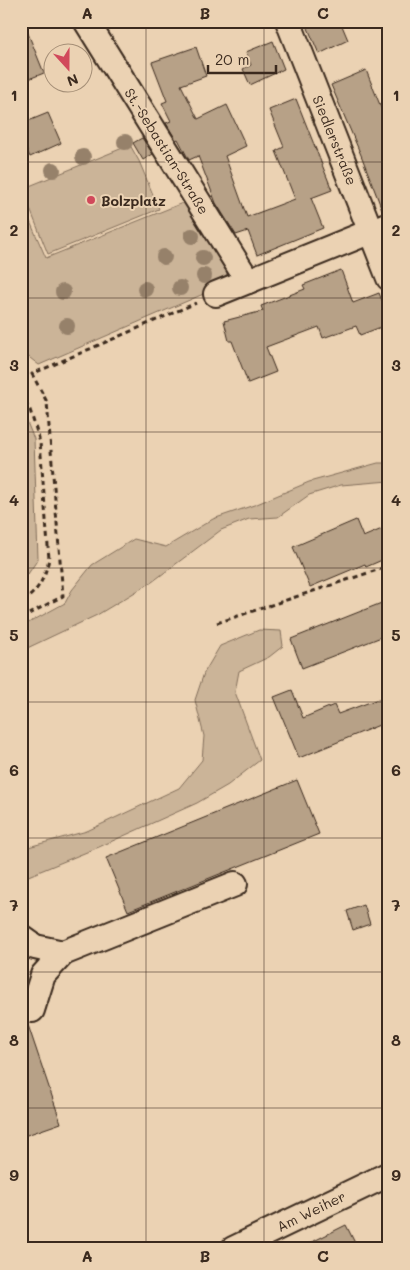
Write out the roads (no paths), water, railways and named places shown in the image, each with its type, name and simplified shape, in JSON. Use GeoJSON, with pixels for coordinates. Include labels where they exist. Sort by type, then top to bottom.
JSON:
{"type":"FeatureCollection","features":[{"type":"Feature","properties":{"kind":"street","name":"St.-Sebastian-Straße"},"geometry":{"type":"LineString","coordinates":[[86,21],[248,281]]}},
{"type":"Feature","properties":{"kind":"street","name":"Siedlerstraße"},"geometry":{"type":"LineString","coordinates":[[288,21],[380,227],[389,278]]}},
{"type":"Feature","properties":{"kind":"street"},"geometry":{"type":"LineString","coordinates":[[216,294],[380,227]]}},
{"type":"Feature","properties":{"kind":"street"},"geometry":{"type":"LineString","coordinates":[[32,1010],[43,975],[63,953],[234,884]]}},
{"type":"Feature","properties":{"kind":"street"},"geometry":{"type":"LineString","coordinates":[[21,937],[35,947],[63,953]]}},
{"type":"Feature","properties":{"kind":"street","name":"Am Weiher"},"geometry":{"type":"LineString","coordinates":[[233,1249],[389,1174]]}},
{"type":"Feature","properties":{"kind":"place","name":"Bolzplatz"},"geometry":{"type":"Point","coordinates":[91,200]}}]}
